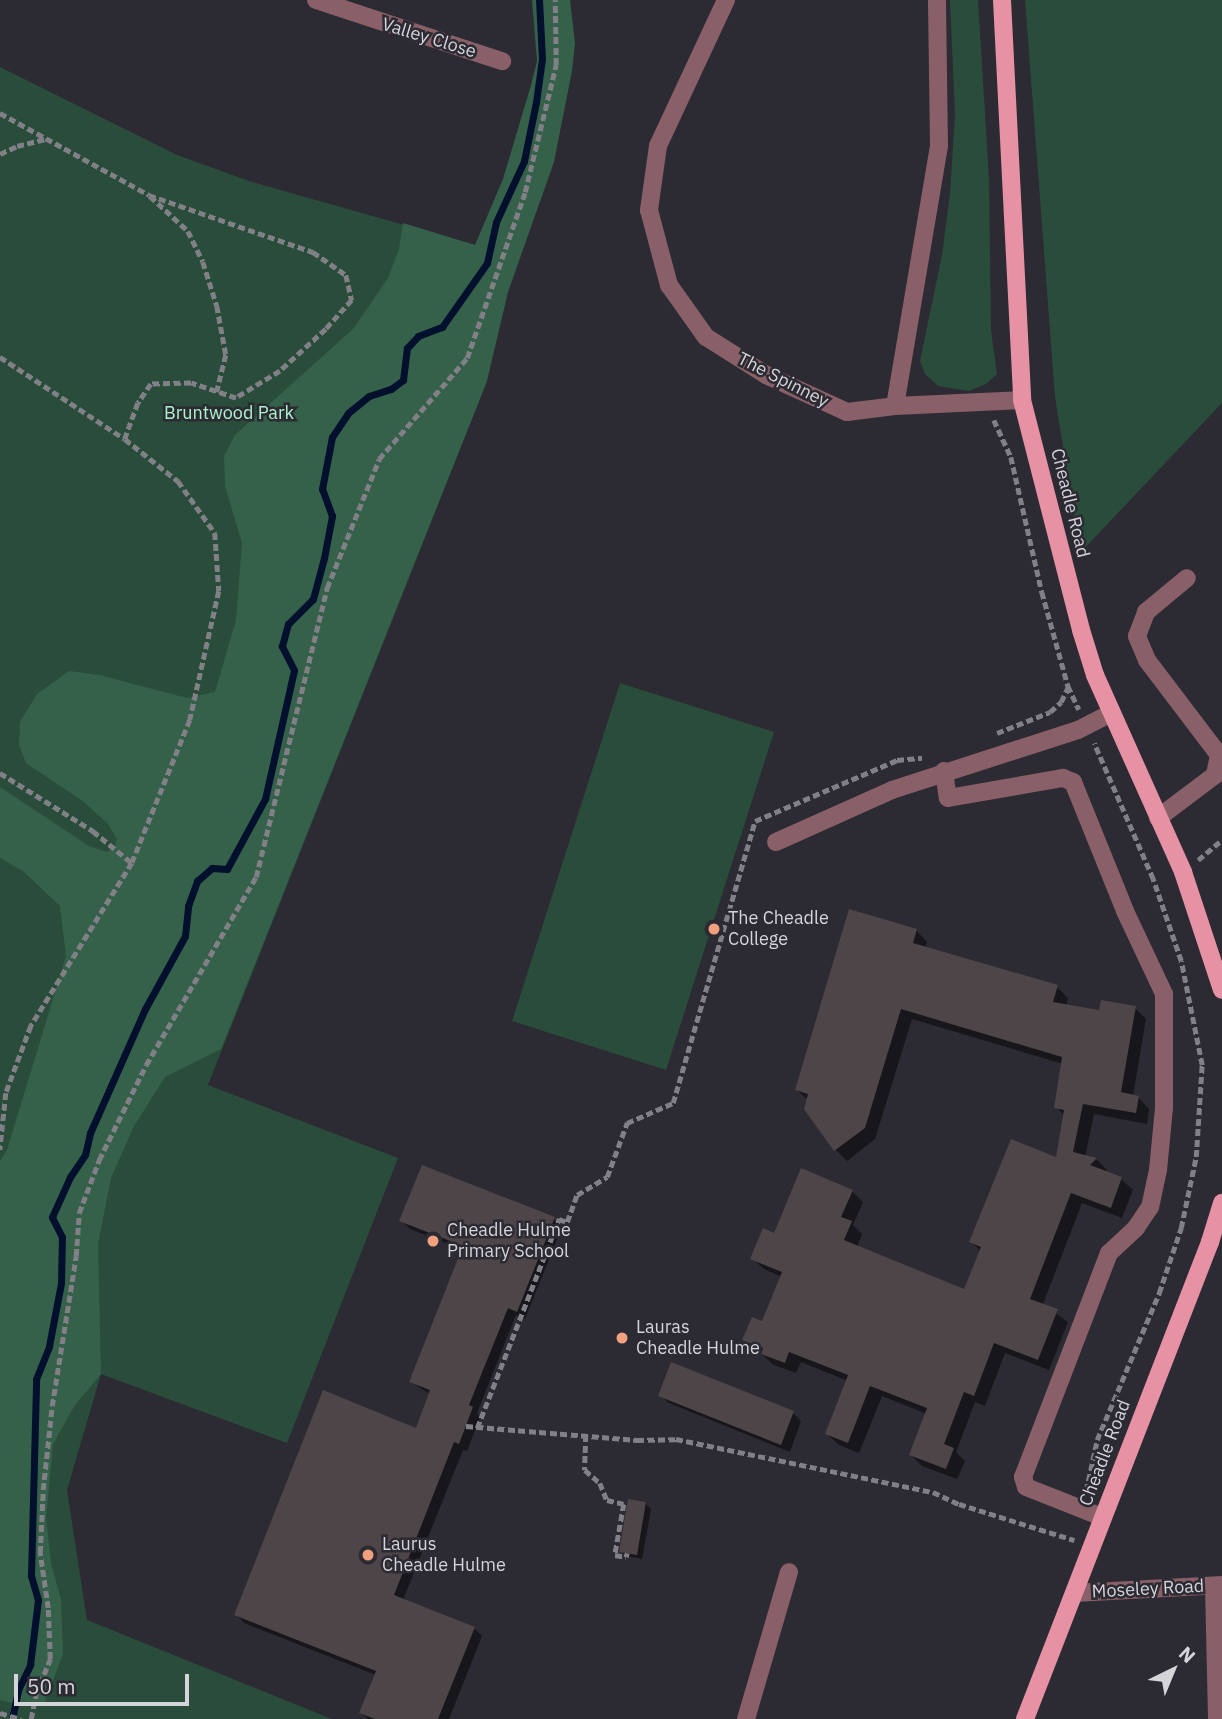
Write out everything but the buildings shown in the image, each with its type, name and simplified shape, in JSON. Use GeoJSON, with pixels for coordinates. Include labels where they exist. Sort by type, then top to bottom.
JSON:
{"type":"FeatureCollection","features":[{"type":"Feature","properties":{"kind":"main road","name":"Cheadle Road"},"geometry":{"type":"LineString","coordinates":[[1002,0],[1022,400],[1081,630],[1112,713],[1183,872],[1222,990]]}},
{"type":"Feature","properties":{"kind":"main road","name":"Cheadle Road"},"geometry":{"type":"LineString","coordinates":[[1025,1719],[1102,1517],[1216,1244],[1222,1203]]}},
{"type":"Feature","properties":{"kind":"street","name":"Valley Close"},"geometry":{"type":"LineString","coordinates":[[316,0],[502,61]]}},
{"type":"Feature","properties":{"kind":"street","name":"The Spinney"},"geometry":{"type":"LineString","coordinates":[[726,0],[658,146],[649,210],[669,285],[706,337],[766,375],[848,412],[895,406],[1022,400]]}},
{"type":"Feature","properties":{"kind":"street"},"geometry":{"type":"LineString","coordinates":[[895,406],[939,146],[937,0]]}},
{"type":"Feature","properties":{"kind":"street"},"geometry":{"type":"LineString","coordinates":[[1158,818],[1215,775],[1219,755],[1147,660],[1138,636],[1146,612],[1187,578]]}},
{"type":"Feature","properties":{"kind":"street"},"geometry":{"type":"LineString","coordinates":[[776,842],[939,764],[1086,726],[1112,713]]}},
{"type":"Feature","properties":{"kind":"street"},"geometry":{"type":"LineString","coordinates":[[939,764],[948,798],[1063,778],[1073,782],[1125,911],[1164,993],[1164,1108],[1158,1170],[1150,1207],[1136,1228],[1109,1253],[1023,1477],[1026,1487],[1102,1517]]}},
{"type":"Feature","properties":{"kind":"street"},"geometry":{"type":"LineString","coordinates":[[746,1719],[789,1572]]}},
{"type":"Feature","properties":{"kind":"street"},"geometry":{"type":"LineString","coordinates":[[1217,1719],[1218,1586]]}},
{"type":"Feature","properties":{"kind":"street","name":"Moseley Road"},"geometry":{"type":"LineString","coordinates":[[1075,1593],[1218,1586]]}},
{"type":"Feature","properties":{"kind":"path"},"geometry":{"type":"LineString","coordinates":[[31,1719],[36,1694],[50,1659],[48,1608],[40,1553],[43,1490],[52,1406],[75,1268],[79,1213],[99,1160],[146,1065],[256,877],[327,588],[379,459],[467,358],[525,192],[556,65],[555,0]]}},
{"type":"Feature","properties":{"kind":"path"},"geometry":{"type":"LineString","coordinates":[[0,113],[149,195],[313,252],[346,275],[352,300],[326,329],[280,372],[236,398],[191,383],[151,384],[138,404],[125,439]]}},
{"type":"Feature","properties":{"kind":"path"},"geometry":{"type":"LineString","coordinates":[[0,154],[17,146],[47,139]]}},
{"type":"Feature","properties":{"kind":"path"},"geometry":{"type":"LineString","coordinates":[[149,195],[188,231],[203,262],[217,306],[226,355],[217,392]]}},
{"type":"Feature","properties":{"kind":"path"},"geometry":{"type":"LineString","coordinates":[[0,357],[125,439],[178,481],[215,533],[219,591],[190,720],[145,825],[132,863],[31,1026],[6,1093],[0,1150]]}},
{"type":"Feature","properties":{"kind":"path"},"geometry":{"type":"LineString","coordinates":[[992,402],[995,421],[1011,457],[1068,686],[1153,879],[1181,961],[1202,1065],[1196,1157],[1181,1228],[1159,1293],[1097,1440],[1073,1539]]}},
{"type":"Feature","properties":{"kind":"path"},"geometry":{"type":"LineString","coordinates":[[988,736],[1050,712],[1061,702],[1068,686]]}},
{"type":"Feature","properties":{"kind":"path"},"geometry":{"type":"LineString","coordinates":[[477,1428],[559,1219],[567,1222],[577,1195],[607,1177],[627,1123],[673,1103],[755,821],[897,760],[939,764]]}},
{"type":"Feature","properties":{"kind":"path"},"geometry":{"type":"LineString","coordinates":[[0,773],[93,831],[132,863]]}},
{"type":"Feature","properties":{"kind":"path"},"geometry":{"type":"LineString","coordinates":[[1183,872],[1222,840]]}},
{"type":"Feature","properties":{"kind":"path"},"geometry":{"type":"LineString","coordinates":[[466,1426],[637,1440],[676,1439],[933,1492],[960,1504],[1092,1545]]}},
{"type":"Feature","properties":{"kind":"path"},"geometry":{"type":"LineString","coordinates":[[586,1435],[585,1470],[600,1483],[607,1500],[624,1504],[615,1555],[626,1557],[627,1553]]}},
{"type":"Feature","properties":{"kind":"path"},"geometry":{"type":"LineString","coordinates":[[3,1714],[21,1719]]}},
{"type":"Feature","properties":{"kind":"green space"},"geometry":{"type":"Polygon","coordinates":[[[532,0],[570,0],[575,43],[572,71],[554,162],[508,292],[487,381],[221,1049],[165,1077],[134,1126],[111,1178],[98,1244],[101,1374],[75,1405],[53,1444],[46,1518],[51,1563],[61,1600],[63,1654],[44,1704],[24,1706],[0,1700],[0,1161],[7,1150],[66,956],[60,906],[23,871],[0,858],[0,787],[89,846],[107,852],[115,846],[117,839],[108,824],[84,802],[26,763],[19,745],[20,722],[37,694],[69,671],[99,675],[187,698],[215,692],[236,620],[242,543],[225,486],[224,456],[235,435],[354,328],[388,278],[399,249],[403,223],[475,245],[503,179],[537,61],[532,0]]]}},
{"type":"Feature","properties":{"kind":"green space"},"geometry":{"type":"Polygon","coordinates":[[[950,0],[978,0],[989,178],[991,330],[997,374],[986,384],[969,391],[938,386],[925,374],[920,361],[942,255],[950,193],[955,115],[950,0]]]}},
{"type":"Feature","properties":{"kind":"green space"},"geometry":{"type":"Polygon","coordinates":[[[1025,0],[1222,0],[1222,403],[1080,553],[1055,397],[1025,0]]]}},
{"type":"Feature","properties":{"kind":"green space","name":"Bruntwood Park"},"geometry":{"type":"Polygon","coordinates":[[[0,67],[177,155],[249,181],[475,245],[487,381],[208,1085],[398,1158],[287,1443],[101,1374],[67,1490],[87,1620],[332,1719],[0,1719],[0,67]]]}},
{"type":"Feature","properties":{"kind":"green space"},"geometry":{"type":"Polygon","coordinates":[[[620,683],[774,732],[666,1070],[512,1021],[620,683]]]}},
{"type":"Feature","properties":{"kind":"waterway"},"geometry":{"type":"LineString","coordinates":[[12,1719],[18,1690],[30,1665],[38,1600],[31,1576],[36,1379],[49,1346],[61,1283],[62,1237],[52,1217],[70,1177],[85,1155],[90,1133],[145,1009],[185,936],[188,906],[197,881],[212,868],[227,869],[265,799],[294,670],[282,646],[288,624],[313,599],[332,516],[322,489],[332,437],[348,413],[369,396],[391,389],[403,380],[407,348],[418,336],[442,327],[487,263],[496,222],[524,161],[536,102],[542,59],[539,0]]}},
{"type":"Feature","properties":{"kind":"place","name":"The Cheadle College"},"geometry":{"type":"Point","coordinates":[714,929]}},
{"type":"Feature","properties":{"kind":"place","name":"Cheadle Hulme Primary School"},"geometry":{"type":"Point","coordinates":[433,1241]}},
{"type":"Feature","properties":{"kind":"place","name":"Lauras Cheadle Hulme"},"geometry":{"type":"Point","coordinates":[622,1338]}},
{"type":"Feature","properties":{"kind":"place","name":"Laurus Cheadle Hulme"},"geometry":{"type":"Point","coordinates":[368,1555]}}]}
